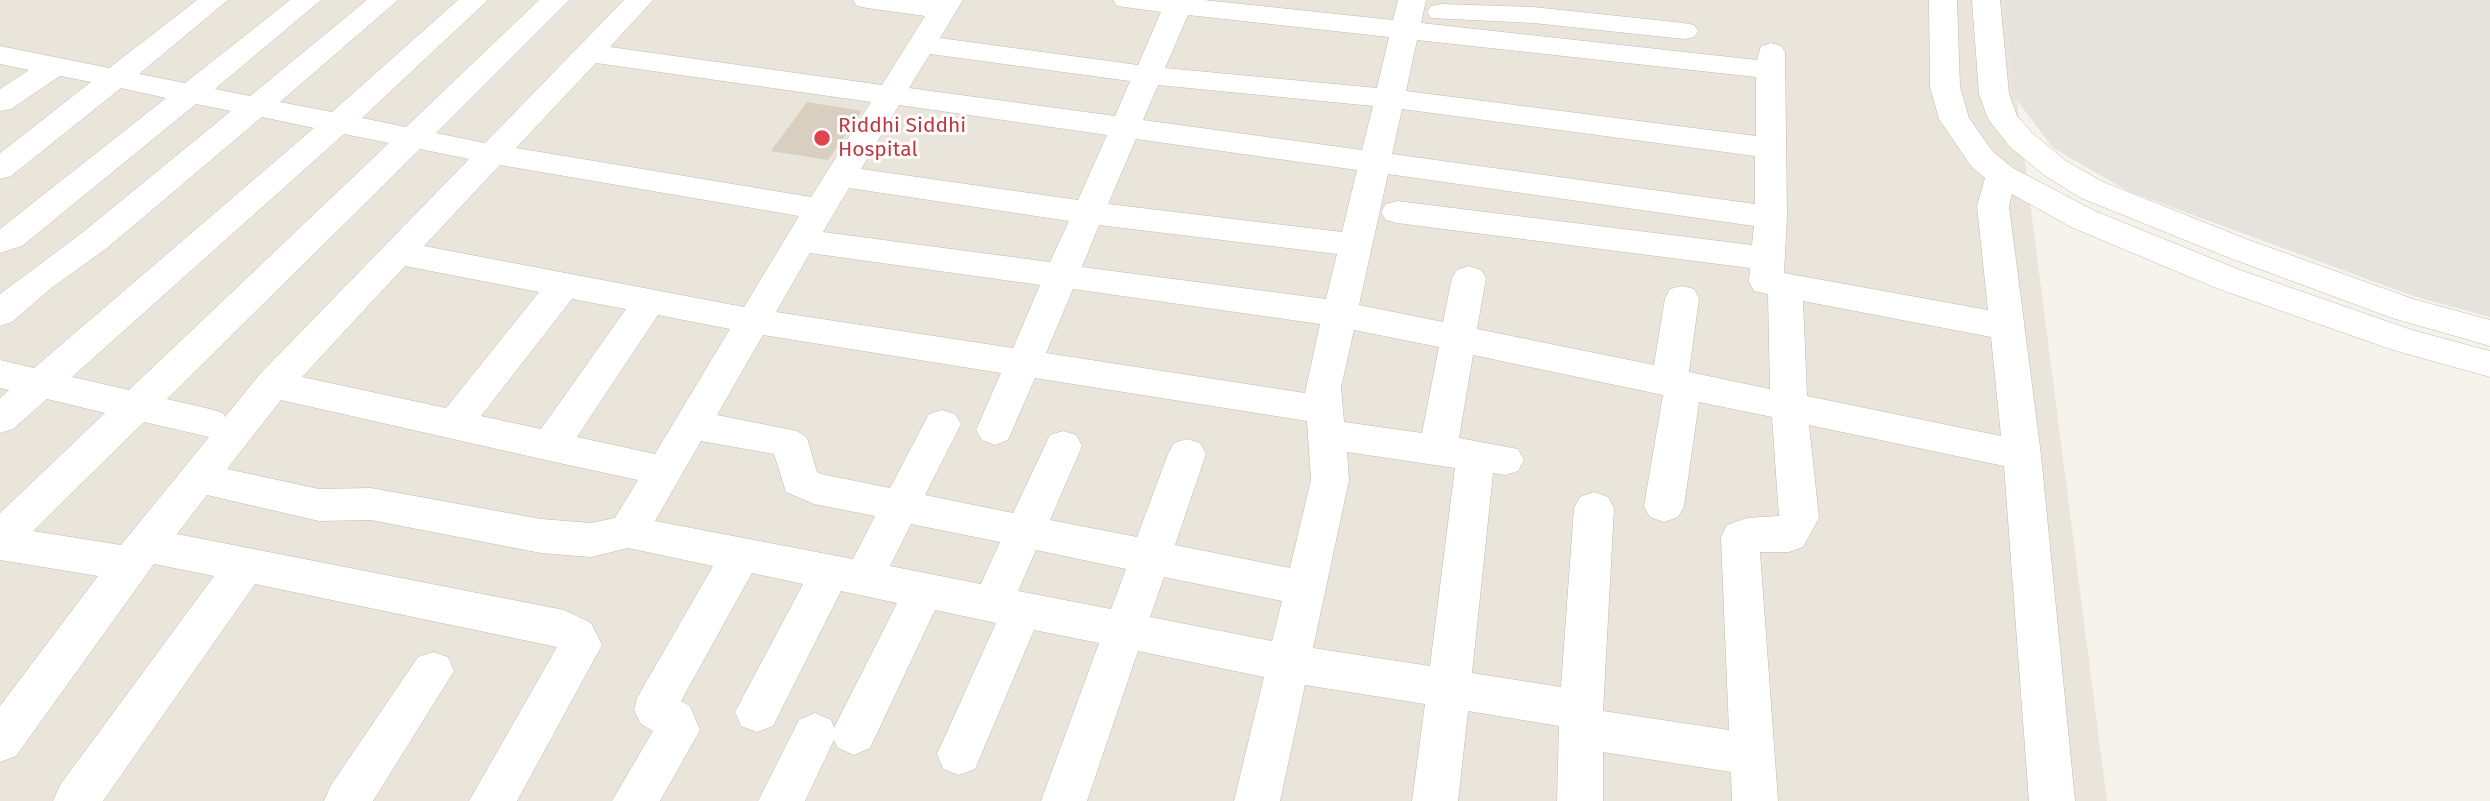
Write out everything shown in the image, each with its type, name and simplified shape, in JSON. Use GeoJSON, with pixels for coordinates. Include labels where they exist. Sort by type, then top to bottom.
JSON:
{"type":"FeatureCollection","features":[{"type":"Feature","properties":{"kind":"street"},"geometry":{"type":"LineString","coordinates":[[0,169],[214,0]]}},
{"type":"Feature","properties":{"kind":"street"},"geometry":{"type":"LineString","coordinates":[[0,242],[10,238],[307,0]]}},
{"type":"Feature","properties":{"kind":"street"},"geometry":{"type":"LineString","coordinates":[[0,313],[257,107],[384,0]]}},
{"type":"Feature","properties":{"kind":"street"},"geometry":{"type":"LineString","coordinates":[[0,419],[474,0]]}},
{"type":"Feature","properties":{"kind":"street"},"geometry":{"type":"LineString","coordinates":[[6,550],[136,406],[555,0]]}},
{"type":"Feature","properties":{"kind":"street"},"geometry":{"type":"LineString","coordinates":[[0,741],[14,700],[138,555],[273,384],[639,0]]}},
{"type":"Feature","properties":{"kind":"street"},"geometry":{"type":"LineString","coordinates":[[628,532],[810,225],[946,5],[867,0]]}},
{"type":"Feature","properties":{"kind":"street"},"geometry":{"type":"LineString","coordinates":[[1127,0],[1409,13],[1533,15],[1684,31]]}},
{"type":"Feature","properties":{"kind":"street"},"geometry":{"type":"LineString","coordinates":[[1943,0],[1945,87],[1954,119],[1982,159],[2002,175],[2082,219],[2228,279],[2406,341],[2490,365]]}},
{"type":"Feature","properties":{"kind":"street"},"geometry":{"type":"LineString","coordinates":[[1986,0],[1994,94],[2003,119],[2021,139],[2055,168],[2092,190],[2234,247],[2404,309],[2490,332]]}},
{"type":"Feature","properties":{"kind":"street"},"geometry":{"type":"LineString","coordinates":[[995,430],[1179,3]]}},
{"type":"Feature","properties":{"kind":"street"},"geometry":{"type":"LineString","coordinates":[[1409,13],[1771,61],[1771,217],[1799,518],[1790,535],[1741,537],[1755,801]]}},
{"type":"Feature","properties":{"kind":"street"},"geometry":{"type":"LineString","coordinates":[[1257,801],[1330,480],[1323,387],[1409,13]]}},
{"type":"Feature","properties":{"kind":"street"},"geometry":{"type":"LineString","coordinates":[[922,44],[1148,75],[1390,98],[1771,148]]}},
{"type":"Feature","properties":{"kind":"street"},"geometry":{"type":"LineString","coordinates":[[588,53],[889,97],[1375,160],[1771,217]]}},
{"type":"Feature","properties":{"kind":"street"},"geometry":{"type":"LineString","coordinates":[[0,55],[492,154],[810,225],[1061,276],[1340,314],[2022,455]]}},
{"type":"Feature","properties":{"kind":"street"},"geometry":{"type":"LineString","coordinates":[[0,102],[55,66]]}},
{"type":"Feature","properties":{"kind":"street"},"geometry":{"type":"LineString","coordinates":[[2002,175],[1993,206],[2022,455],[2052,801]]}},
{"type":"Feature","properties":{"kind":"street"},"geometry":{"type":"LineString","coordinates":[[841,176],[1088,213],[1356,246]]}},
{"type":"Feature","properties":{"kind":"street"},"geometry":{"type":"LineString","coordinates":[[1397,212],[1776,272],[2008,327]]}},
{"type":"Feature","properties":{"kind":"street"},"geometry":{"type":"LineString","coordinates":[[398,253],[753,321],[1023,365],[1326,422],[1473,454]]}},
{"type":"Feature","properties":{"kind":"street"},"geometry":{"type":"LineString","coordinates":[[1436,801],[1473,454],[1459,338],[1469,278]]}},
{"type":"Feature","properties":{"kind":"street"},"geometry":{"type":"LineString","coordinates":[[454,424],[564,285]]}},
{"type":"Feature","properties":{"kind":"street"},"geometry":{"type":"LineString","coordinates":[[1664,506],[1677,383],[1682,298]]}},
{"type":"Feature","properties":{"kind":"street"},"geometry":{"type":"LineString","coordinates":[[550,446],[650,301]]}},
{"type":"Feature","properties":{"kind":"street"},"geometry":{"type":"LineString","coordinates":[[0,374],[210,423]]}},
{"type":"Feature","properties":{"kind":"street"},"geometry":{"type":"LineString","coordinates":[[273,384],[664,471]]}},
{"type":"Feature","properties":{"kind":"street"},"geometry":{"type":"LineString","coordinates":[[757,712],[847,576],[902,506],[942,424]]}},
{"type":"Feature","properties":{"kind":"street"},"geometry":{"type":"LineString","coordinates":[[692,425],[784,441],[794,449],[800,481],[814,488],[1306,589]]}},
{"type":"Feature","properties":{"kind":"street"},"geometry":{"type":"LineString","coordinates":[[959,754],[1007,607],[1025,531],[1063,446]]}},
{"type":"Feature","properties":{"kind":"street"},"geometry":{"type":"LineString","coordinates":[[1064,801],[1187,454]]}},
{"type":"Feature","properties":{"kind":"street"},"geometry":{"type":"LineString","coordinates":[[198,478],[319,505],[371,504],[541,537],[591,540],[628,532],[1290,663],[1447,690],[1752,754]]}},
{"type":"Feature","properties":{"kind":"street"},"geometry":{"type":"LineString","coordinates":[[1580,801],[1581,719],[1594,508]]}},
{"type":"Feature","properties":{"kind":"street"},"geometry":{"type":"LineString","coordinates":[[6,550],[138,555],[244,565],[564,628],[576,636],[581,645],[492,801]]}},
{"type":"Feature","properties":{"kind":"street"},"geometry":{"type":"LineString","coordinates":[[635,801],[678,730],[674,720],[656,710],[659,698],[741,555]]}},
{"type":"Feature","properties":{"kind":"street"},"geometry":{"type":"LineString","coordinates":[[76,801],[244,565]]}},
{"type":"Feature","properties":{"kind":"street"},"geometry":{"type":"LineString","coordinates":[[781,801],[835,734],[924,591]]}},
{"type":"Feature","properties":{"kind":"street"},"geometry":{"type":"LineString","coordinates":[[347,801],[433,671]]}},
{"type":"Feature","properties":{"kind":"shaded area"},"geometry":{"type":"Polygon","coordinates":[[[0,0],[2004,0],[2107,801],[0,801],[0,0]]]}},
{"type":"Feature","properties":{"kind":"shaded area"},"geometry":{"type":"Polygon","coordinates":[[[2004,0],[2490,0],[2490,317],[2413,296],[2128,191],[2053,148],[2016,99],[2004,0]]]}},
{"type":"Feature","properties":{"kind":"building"},"geometry":{"type":"Polygon","coordinates":[[[807,102],[862,111],[828,160],[771,151],[807,102]]]}},
{"type":"Feature","properties":{"kind":"place","name":"Riddhi Siddhi Hospital"},"geometry":{"type":"Point","coordinates":[822,138]}}]}
